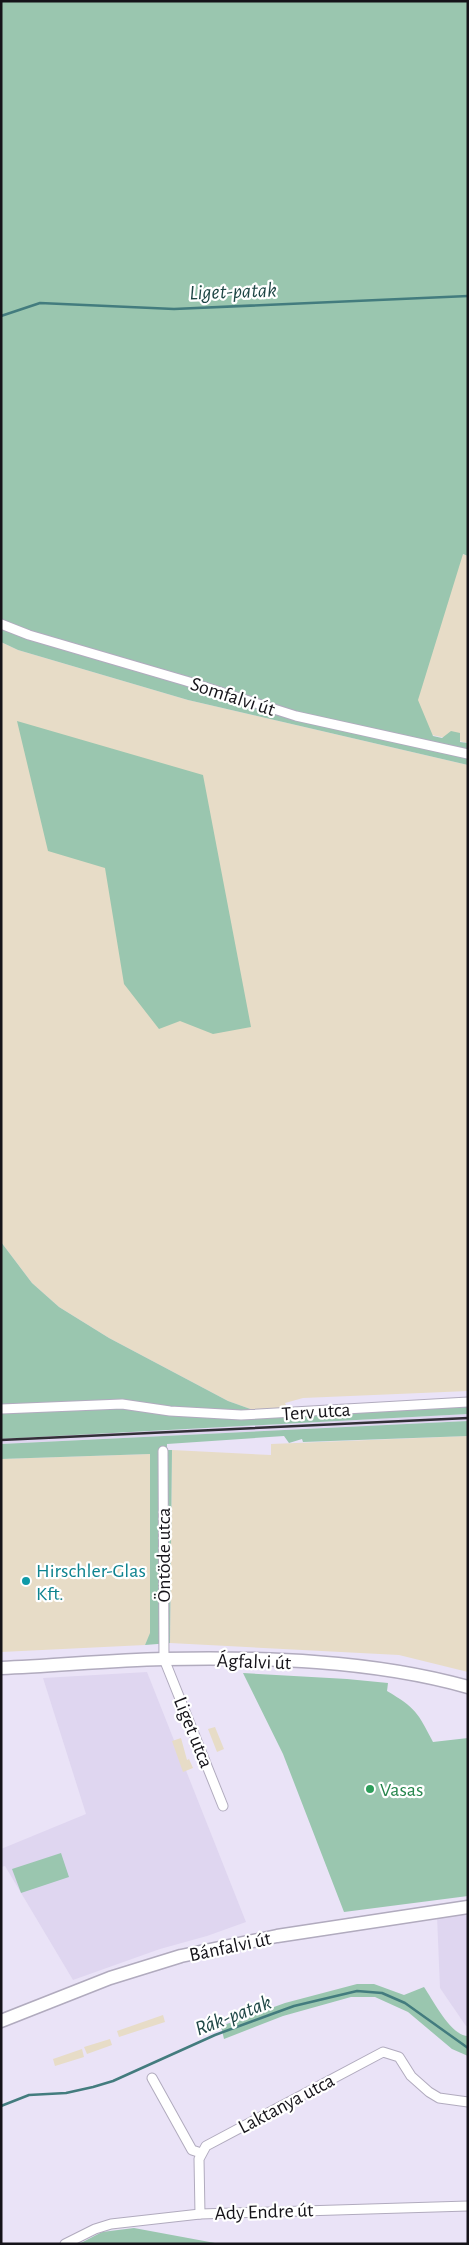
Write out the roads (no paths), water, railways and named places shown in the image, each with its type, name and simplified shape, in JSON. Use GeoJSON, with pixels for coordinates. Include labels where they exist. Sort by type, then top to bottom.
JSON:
{"type":"FeatureCollection","features":[{"type":"Feature","properties":{"kind":"main road","name":"Ágfalvi út"},"geometry":{"type":"LineString","coordinates":[[1,1668],[164,1659],[253,1660],[359,1667],[424,1676],[468,1687]]}},
{"type":"Feature","properties":{"kind":"main road","name":"Ágfalvi út"},"geometry":{"type":"LineString","coordinates":[[1,1662],[39,1665]]}},
{"type":"Feature","properties":{"kind":"main road","name":"Bánfalvi út"},"geometry":{"type":"LineString","coordinates":[[1,2021],[110,1978],[181,1956],[276,1936],[468,1907]]}},
{"type":"Feature","properties":{"kind":"street","name":"Somfalvi út"},"geometry":{"type":"LineString","coordinates":[[1,624],[29,635],[161,673],[296,716],[468,754]]}},
{"type":"Feature","properties":{"kind":"street","name":"Terv utca"},"geometry":{"type":"LineString","coordinates":[[1,1409],[122,1404],[165,1410],[241,1415],[468,1402]]}},
{"type":"Feature","properties":{"kind":"street","name":"Öntöde utca"},"geometry":{"type":"LineString","coordinates":[[163,1451],[164,1659]]}},
{"type":"Feature","properties":{"kind":"street","name":"Liget utca"},"geometry":{"type":"LineString","coordinates":[[164,1659],[224,1806]]}},
{"type":"Feature","properties":{"kind":"street","name":"Laktanya utca"},"geometry":{"type":"LineString","coordinates":[[201,2154],[206,2146],[382,2052],[398,2057],[411,2076],[439,2098],[468,2102]]}},
{"type":"Feature","properties":{"kind":"street"},"geometry":{"type":"LineString","coordinates":[[152,2078],[192,2150],[201,2154],[199,2159],[200,2214]]}},
{"type":"Feature","properties":{"kind":"street","name":"Ady Endre út"},"geometry":{"type":"LineString","coordinates":[[65,2244],[94,2229],[111,2224],[200,2214],[468,2206]]}},
{"type":"Feature","properties":{"kind":"waterway","name":"Liget-patak"},"geometry":{"type":"LineString","coordinates":[[1,316],[40,303],[174,309],[468,296]]}},
{"type":"Feature","properties":{"kind":"waterway","name":"Rák-patak"},"geometry":{"type":"LineString","coordinates":[[1,2106],[29,2095],[66,2093],[113,2081],[215,2035],[294,2006],[357,1991],[382,1993],[405,2003],[468,2048]]}},
{"type":"Feature","properties":{"kind":"railway"},"geometry":{"type":"LineString","coordinates":[[1,1440],[468,1418]]}},
{"type":"Feature","properties":{"kind":"place","name":"Hirschler-Glas Kft."},"geometry":{"type":"Point","coordinates":[26,1581]}},
{"type":"Feature","properties":{"kind":"place","name":"Vasas"},"geometry":{"type":"Point","coordinates":[370,1789]}}]}
